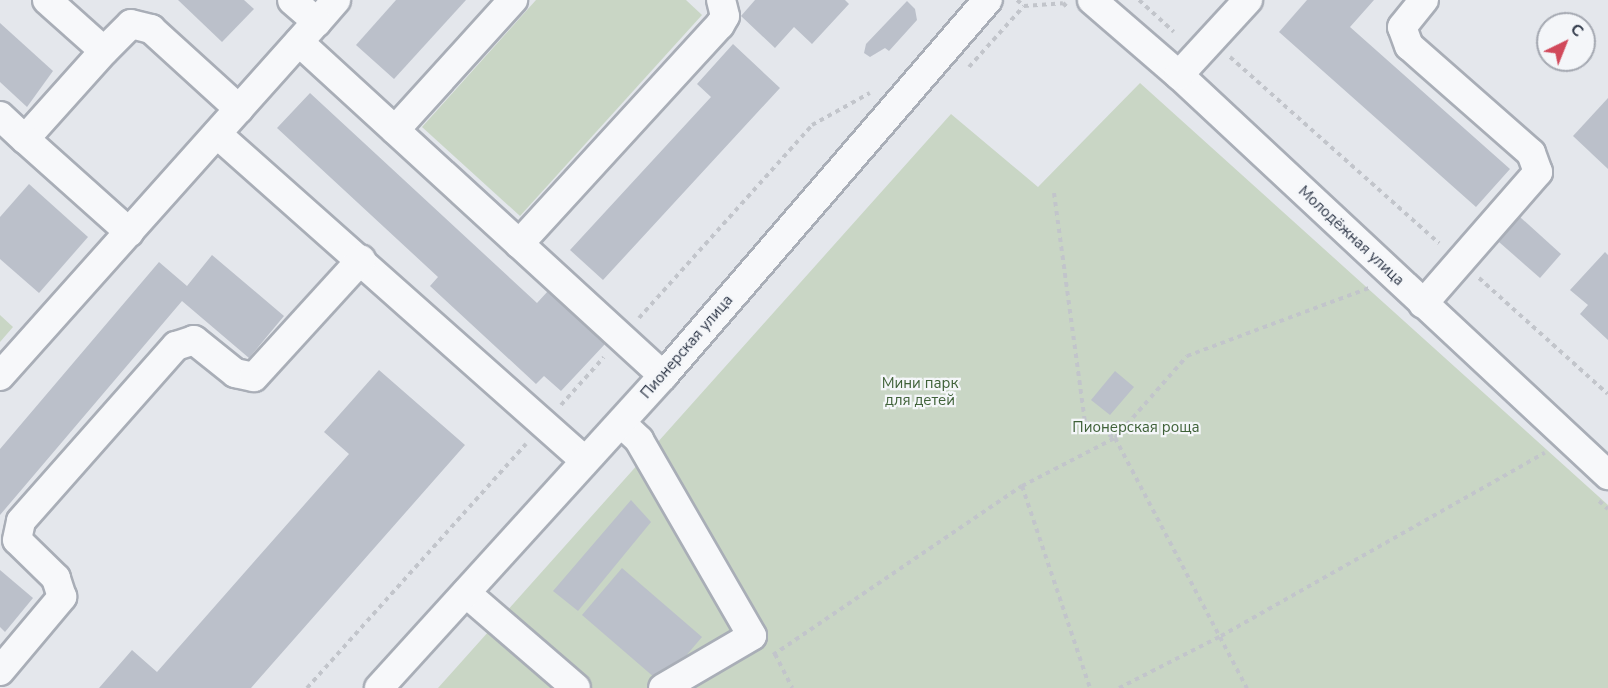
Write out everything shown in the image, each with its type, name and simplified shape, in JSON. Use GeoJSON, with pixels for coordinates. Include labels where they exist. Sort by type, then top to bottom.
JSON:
{"type":"FeatureCollection","features":[{"type":"Feature","properties":{"kind":"street"},"geometry":{"type":"LineString","coordinates":[[47,0],[104,51]]}},
{"type":"Feature","properties":{"kind":"street"},"geometry":{"type":"LineString","coordinates":[[292,0],[308,32],[395,130],[663,376]]}},
{"type":"Feature","properties":{"kind":"street"},"geometry":{"type":"LineString","coordinates":[[0,376],[336,0]]}},
{"type":"Feature","properties":{"kind":"street"},"geometry":{"type":"LineString","coordinates":[[395,130],[513,0]]}},
{"type":"Feature","properties":{"kind":"street"},"geometry":{"type":"LineString","coordinates":[[519,244],[720,25],[725,16],[721,0]]}},
{"type":"Feature","properties":{"kind":"street","name":"Пионерская улица"},"geometry":{"type":"LineString","coordinates":[[379,688],[584,460],[663,376],[988,0]]}},
{"type":"Feature","properties":{"kind":"street","name":"Молодёжная улица"},"geometry":{"type":"LineString","coordinates":[[1092,0],[1179,75],[1608,475]]}},
{"type":"Feature","properties":{"kind":"street"},"geometry":{"type":"LineString","coordinates":[[1179,75],[1248,0]]}},
{"type":"Feature","properties":{"kind":"street"},"geometry":{"type":"LineString","coordinates":[[1424,0],[1402,27],[1409,46],[1537,162],[1533,181],[1424,304]]}},
{"type":"Feature","properties":{"kind":"street"},"geometry":{"type":"LineString","coordinates":[[25,139],[123,30],[141,24],[238,110]]}},
{"type":"Feature","properties":{"kind":"street"},"geometry":{"type":"LineString","coordinates":[[0,116],[129,232]]}},
{"type":"Feature","properties":{"kind":"street"},"geometry":{"type":"LineString","coordinates":[[216,134],[361,260],[584,460]]}},
{"type":"Feature","properties":{"kind":"street"},"geometry":{"type":"LineString","coordinates":[[0,671],[62,597],[56,578],[17,540],[21,521],[176,346],[194,340],[235,373],[254,376],[361,260]]}},
{"type":"Feature","properties":{"kind":"street"},"geometry":{"type":"LineString","coordinates":[[621,423],[639,440],[752,636],[663,688]]}},
{"type":"Feature","properties":{"kind":"street"},"geometry":{"type":"LineString","coordinates":[[466,593],[576,688]]}},
{"type":"Feature","properties":{"kind":"path"},"geometry":{"type":"LineString","coordinates":[[1139,0],[1205,47],[1461,262],[1608,394]]}},
{"type":"Feature","properties":{"kind":"path"},"geometry":{"type":"LineString","coordinates":[[1054,193],[1085,422],[1115,438],[1248,688]]}},
{"type":"Feature","properties":{"kind":"path"},"geometry":{"type":"LineString","coordinates":[[792,688],[775,654],[1022,486],[1115,438],[1187,356],[1370,288],[1378,295]]}},
{"type":"Feature","properties":{"kind":"path"},"geometry":{"type":"LineString","coordinates":[[1119,688],[1221,636],[1548,451],[1540,444]]}},
{"type":"Feature","properties":{"kind":"path"},"geometry":{"type":"LineString","coordinates":[[1022,486],[1090,688]]}},
{"type":"Feature","properties":{"kind":"green space"},"geometry":{"type":"Polygon","coordinates":[[[536,0],[686,0],[702,15],[520,216],[422,127],[536,0]]]}},
{"type":"Feature","properties":{"kind":"green space","name":"Пионерская роща"},"geometry":{"type":"Polygon","coordinates":[[[1140,83],[1608,505],[1608,688],[438,688],[951,114],[1038,187],[1140,83]]]}},
{"type":"Feature","properties":{"kind":"green space"},"geometry":{"type":"Polygon","coordinates":[[[0,315],[13,327],[0,342],[0,315]]]}},
{"type":"Feature","properties":{"kind":"building"},"geometry":{"type":"Polygon","coordinates":[[[178,0],[244,0],[254,9],[222,42],[178,0]]]}},
{"type":"Feature","properties":{"kind":"building"},"geometry":{"type":"Polygon","coordinates":[[[396,0],[466,0],[394,79],[356,45],[396,0]]]}},
{"type":"Feature","properties":{"kind":"building"},"geometry":{"type":"Polygon","coordinates":[[[755,0],[845,0],[849,4],[812,44],[794,27],[775,48],[741,16],[755,0]]]}},
{"type":"Feature","properties":{"kind":"building"},"geometry":{"type":"Polygon","coordinates":[[[1307,0],[1374,0],[1350,27],[1510,169],[1476,207],[1279,32],[1307,0]]]}},
{"type":"Feature","properties":{"kind":"building"},"geometry":{"type":"Polygon","coordinates":[[[907,1],[915,9],[917,20],[889,51],[885,48],[870,57],[864,53],[866,44],[907,1]]]}},
{"type":"Feature","properties":{"kind":"building"},"geometry":{"type":"Polygon","coordinates":[[[0,23],[53,71],[27,107],[0,82],[0,23]]]}},
{"type":"Feature","properties":{"kind":"building"},"geometry":{"type":"Polygon","coordinates":[[[733,44],[780,88],[603,280],[570,250],[711,97],[697,84],[733,44]]]}},
{"type":"Feature","properties":{"kind":"building"},"geometry":{"type":"Polygon","coordinates":[[[310,93],[537,303],[548,291],[605,344],[561,391],[544,376],[536,384],[430,286],[438,277],[277,128],[310,93]]]}},
{"type":"Feature","properties":{"kind":"building"},"geometry":{"type":"Polygon","coordinates":[[[1608,98],[1608,169],[1573,136],[1608,98]]]}},
{"type":"Feature","properties":{"kind":"building"},"geometry":{"type":"Polygon","coordinates":[[[29,184],[88,237],[39,293],[0,259],[0,217],[29,184]]]}},
{"type":"Feature","properties":{"kind":"building"},"geometry":{"type":"Polygon","coordinates":[[[1520,217],[1561,254],[1540,278],[1499,242],[1520,217]]]}},
{"type":"Feature","properties":{"kind":"building"},"geometry":{"type":"Polygon","coordinates":[[[1605,252],[1608,255],[1608,340],[1580,314],[1588,305],[1570,290],[1605,252]]]}},
{"type":"Feature","properties":{"kind":"building"},"geometry":{"type":"Polygon","coordinates":[[[212,255],[284,316],[249,358],[182,301],[0,515],[0,449],[159,262],[187,286],[212,255]]]}},
{"type":"Feature","properties":{"kind":"building"},"geometry":{"type":"Polygon","coordinates":[[[379,370],[465,445],[251,688],[99,688],[132,650],[157,672],[349,454],[324,432],[379,370]]]}},
{"type":"Feature","properties":{"kind":"building"},"geometry":{"type":"Polygon","coordinates":[[[1115,371],[1134,387],[1110,415],[1091,400],[1115,371]]]}},
{"type":"Feature","properties":{"kind":"building"},"geometry":{"type":"Polygon","coordinates":[[[631,500],[651,522],[578,611],[553,591],[631,500]]]}},
{"type":"Feature","properties":{"kind":"building"},"geometry":{"type":"Polygon","coordinates":[[[622,568],[702,637],[662,684],[582,615],[622,568]]]}},
{"type":"Feature","properties":{"kind":"building"},"geometry":{"type":"Polygon","coordinates":[[[0,570],[33,598],[5,632],[0,627],[0,570]]]}},
{"type":"Feature","properties":{"kind":"park label","name":"Мини парк для детей"},"geometry":{"type":"Point","coordinates":[920,392]}}]}
